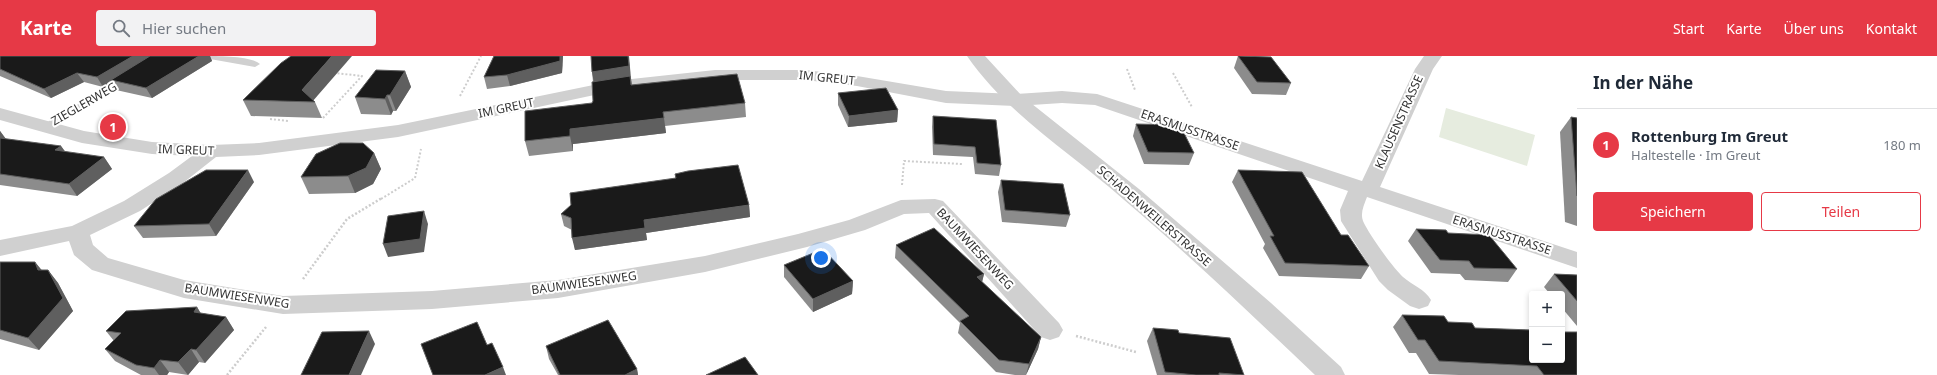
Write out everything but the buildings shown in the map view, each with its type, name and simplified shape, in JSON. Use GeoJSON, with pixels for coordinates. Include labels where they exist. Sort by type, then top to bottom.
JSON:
{"type":"FeatureCollection","features":[{"type":"Feature","properties":{"kind":"street","name":"SCHADENWEILERSTRASSE"},"geometry":{"type":"LineString","coordinates":[[976,56],[1015,100],[1143,205],[1262,309],[1332,375]]}},
{"type":"Feature","properties":{"kind":"street","name":"KLAUSENSTRASSE"},"geometry":{"type":"LineString","coordinates":[[1364,189],[1424,69],[1433,56]]}},
{"type":"Feature","properties":{"kind":"street","name":"IM GREUT"},"geometry":{"type":"LineString","coordinates":[[0,114],[82,137],[152,148],[211,152],[259,149],[391,132],[613,86],[715,75],[805,75],[857,81],[946,97],[1015,100]]}},
{"type":"Feature","properties":{"kind":"street","name":"ERASMUSSTRASSE"},"geometry":{"type":"LineString","coordinates":[[1015,100],[1062,97],[1097,100],[1577,260]]}},
{"type":"Feature","properties":{"kind":"street"},"geometry":{"type":"LineString","coordinates":[[0,248],[78,232],[132,206],[176,178],[211,152]]}},
{"type":"Feature","properties":{"kind":"street"},"geometry":{"type":"LineString","coordinates":[[1364,189],[1351,210],[1352,221],[1387,275],[1396,284],[1419,300]]}},
{"type":"Feature","properties":{"kind":"street","name":"BAUMWIESENWEG"},"geometry":{"type":"LineString","coordinates":[[78,232],[82,249],[100,264],[184,288],[283,305],[432,300],[558,288],[705,264],[799,242],[857,225],[901,208],[935,206],[1050,330]]}},
{"type":"Feature","properties":{"kind":"lane"},"geometry":{"type":"LineString","coordinates":[[210,56],[255,64]]}},
{"type":"Feature","properties":{"kind":"lane","name":"ZIEGLERWEG"},"geometry":{"type":"LineString","coordinates":[[45,127],[138,72]]}},
{"type":"Feature","properties":{"kind":"path"},"geometry":{"type":"LineString","coordinates":[[463,91],[481,56]]}},
{"type":"Feature","properties":{"kind":"path"},"geometry":{"type":"LineString","coordinates":[[322,119],[362,76],[334,73]]}},
{"type":"Feature","properties":{"kind":"path"},"geometry":{"type":"LineString","coordinates":[[1173,73],[1208,136]]}},
{"type":"Feature","properties":{"kind":"path"},"geometry":{"type":"LineString","coordinates":[[227,375],[283,305],[347,219],[415,178],[422,145],[445,121]]}},
{"type":"Feature","properties":{"kind":"path"},"geometry":{"type":"LineString","coordinates":[[901,208],[904,161],[962,164]]}},
{"type":"Feature","properties":{"kind":"path"},"geometry":{"type":"LineString","coordinates":[[1050,330],[1136,352]]}},
{"type":"Feature","properties":{"kind":"shaded area"},"geometry":{"type":"Polygon","coordinates":[[[1446,108],[1535,135],[1527,166],[1439,137],[1446,108]]]}},
{"type":"Feature","properties":{"kind":"place","name":"Rottenburg Im Greut"},"geometry":{"type":"Point","coordinates":[113,127]}}]}
